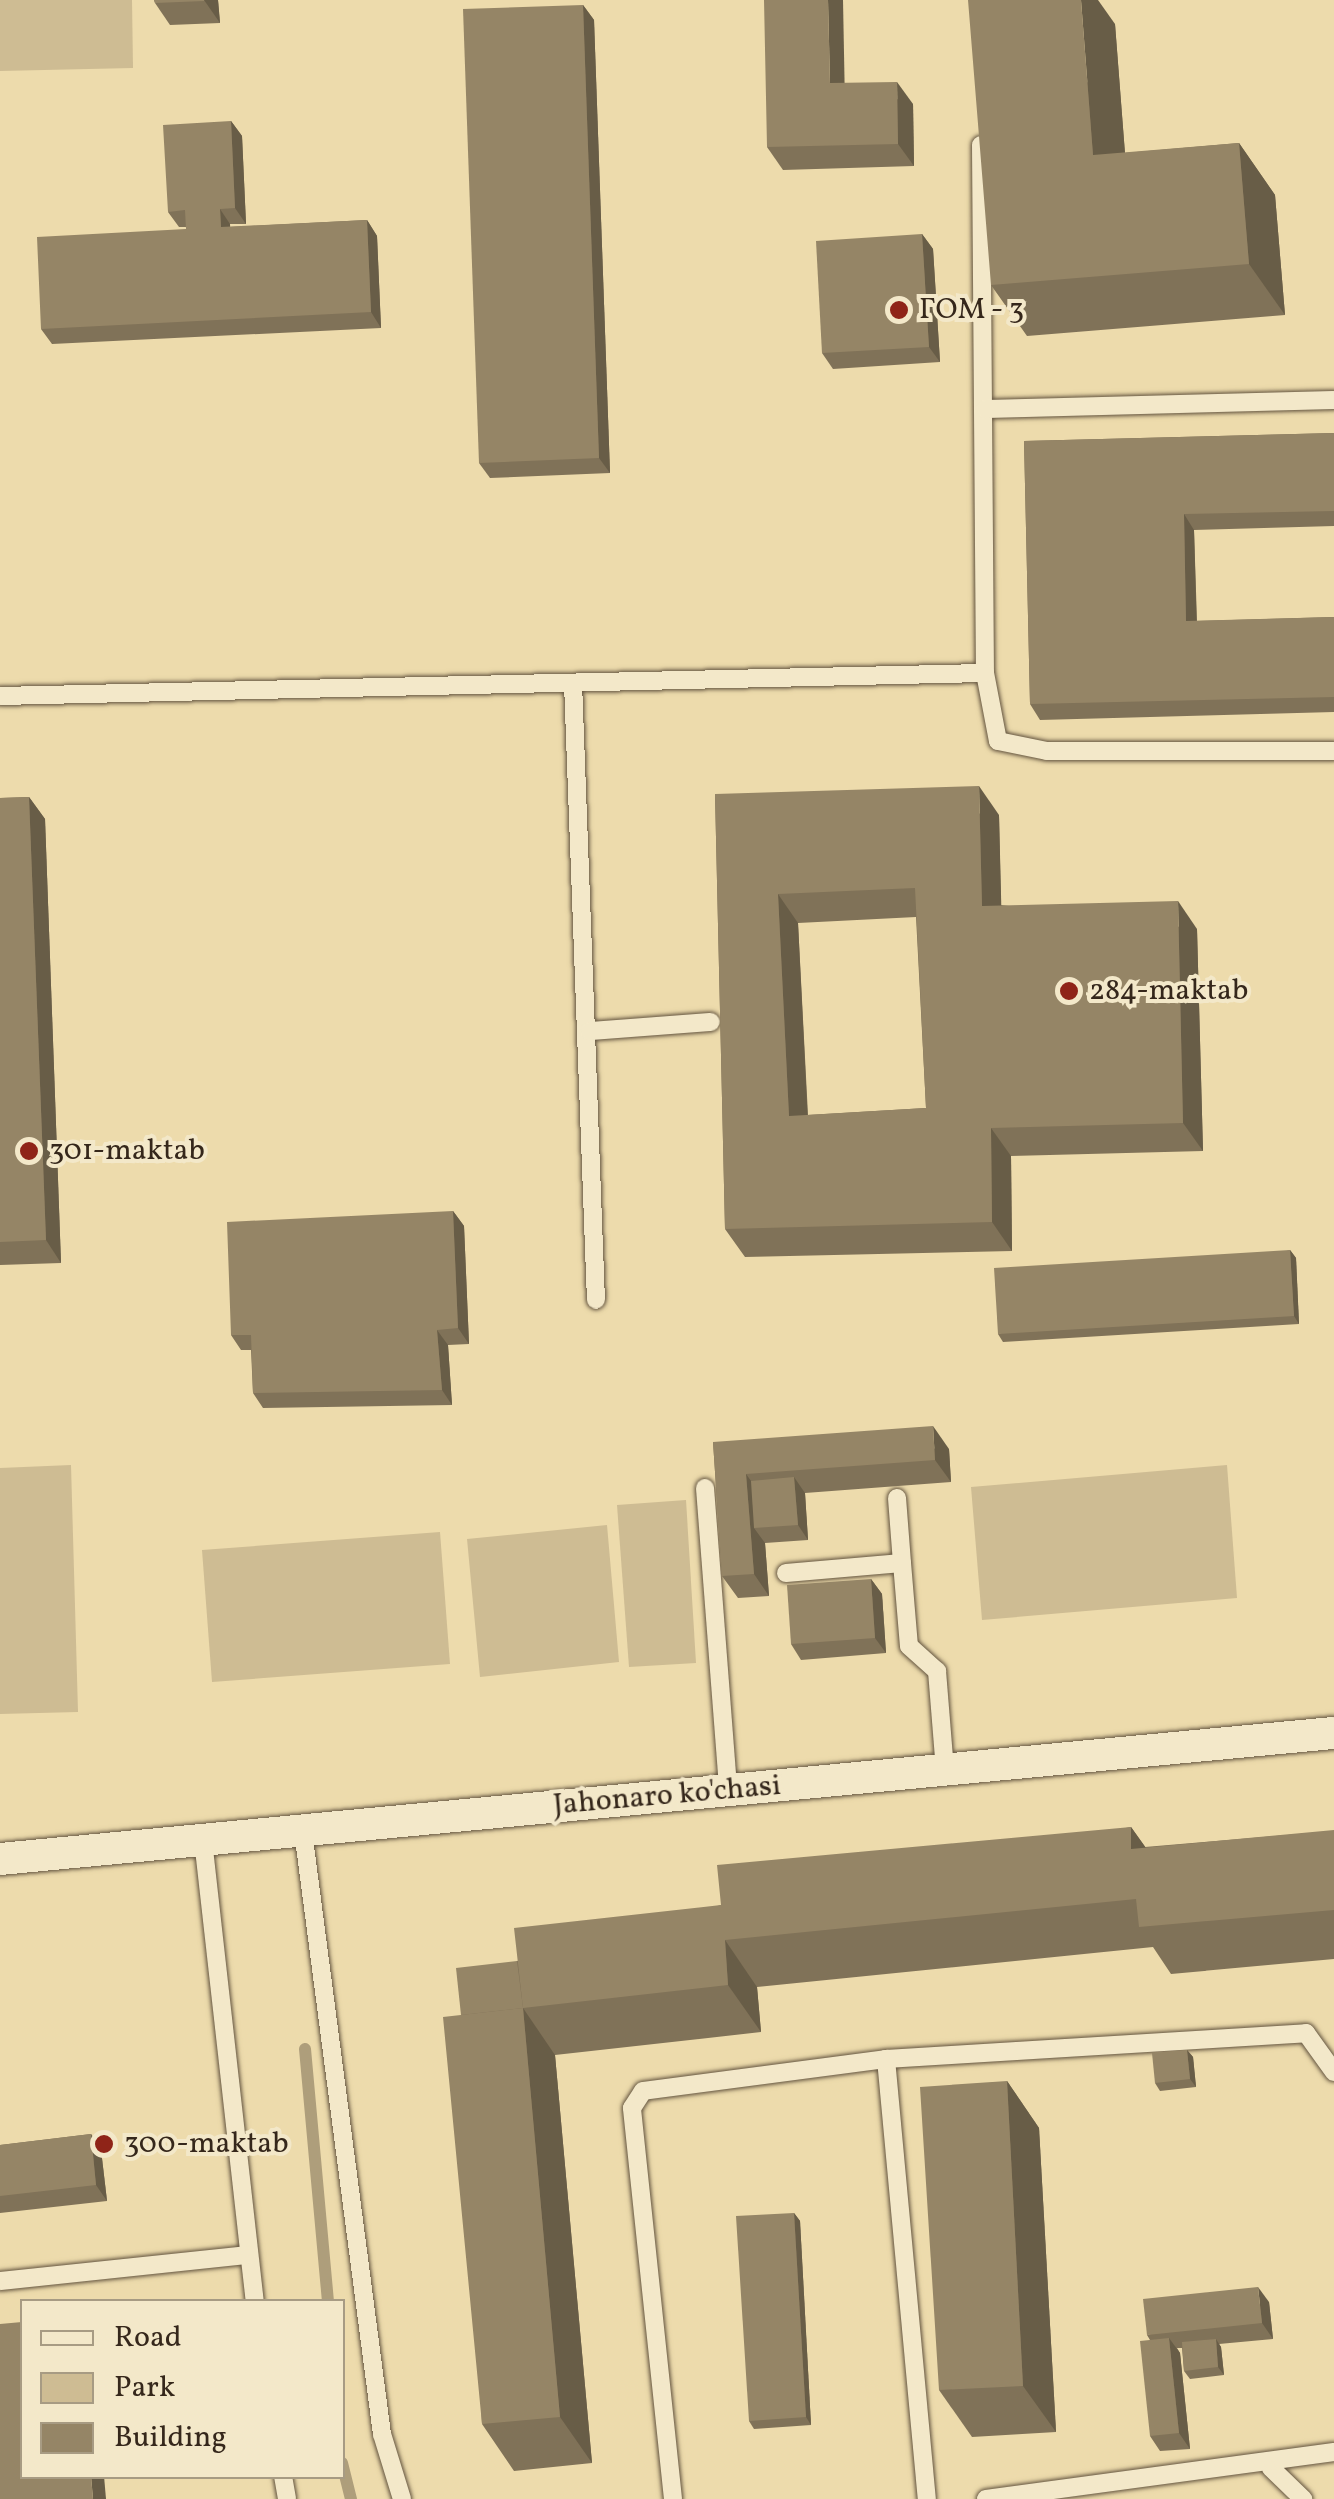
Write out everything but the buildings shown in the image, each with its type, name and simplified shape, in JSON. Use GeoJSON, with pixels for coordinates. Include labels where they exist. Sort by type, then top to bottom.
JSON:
{"type":"FeatureCollection","features":[{"type":"Feature","properties":{"kind":"street","name":"Jahonaro ko'chasi"},"geometry":{"type":"LineString","coordinates":[[0,1859],[1334,1733]]}},
{"type":"Feature","properties":{"kind":"lane"},"geometry":{"type":"LineString","coordinates":[[980,117],[986,409],[985,673],[989,726],[1016,748],[1334,752]]}},
{"type":"Feature","properties":{"kind":"lane"},"geometry":{"type":"LineString","coordinates":[[986,409],[1334,400]]}},
{"type":"Feature","properties":{"kind":"lane"},"geometry":{"type":"LineString","coordinates":[[0,696],[985,673]]}},
{"type":"Feature","properties":{"kind":"lane"},"geometry":{"type":"LineString","coordinates":[[573,682],[590,1031],[596,1300]]}},
{"type":"Feature","properties":{"kind":"lane"},"geometry":{"type":"LineString","coordinates":[[590,1031],[712,1022]]}},
{"type":"Feature","properties":{"kind":"lane"},"geometry":{"type":"LineString","coordinates":[[706,1488],[728,1790]]}},
{"type":"Feature","properties":{"kind":"lane"},"geometry":{"type":"LineString","coordinates":[[897,1498],[909,1646],[938,1671],[944,1770]]}},
{"type":"Feature","properties":{"kind":"lane"},"geometry":{"type":"LineString","coordinates":[[786,1573],[902,1563]]}},
{"type":"Feature","properties":{"kind":"lane"},"geometry":{"type":"LineString","coordinates":[[303,1831],[382,2434],[402,2499]]}},
{"type":"Feature","properties":{"kind":"lane"},"geometry":{"type":"LineString","coordinates":[[203,1840],[254,2299]]}},
{"type":"Feature","properties":{"kind":"lane"},"geometry":{"type":"LineString","coordinates":[[674,2499],[632,2108],[654,2086],[886,2059],[1306,2033],[1334,2072]]}},
{"type":"Feature","properties":{"kind":"lane"},"geometry":{"type":"LineString","coordinates":[[886,2059],[927,2499]]}},
{"type":"Feature","properties":{"kind":"lane"},"geometry":{"type":"LineString","coordinates":[[0,2281],[247,2255]]}},
{"type":"Feature","properties":{"kind":"lane"},"geometry":{"type":"LineString","coordinates":[[986,2499],[1271,2468],[1334,2452]]}},
{"type":"Feature","properties":{"kind":"lane"},"geometry":{"type":"LineString","coordinates":[[1271,2468],[1303,2499]]}},
{"type":"Feature","properties":{"kind":"green space"},"geometry":{"type":"Polygon","coordinates":[[[0,0],[132,0],[133,68],[0,71],[0,0]]]}},
{"type":"Feature","properties":{"kind":"green space"},"geometry":{"type":"Polygon","coordinates":[[[71,1465],[78,1712],[0,1714],[0,1468],[71,1465]]]}},
{"type":"Feature","properties":{"kind":"green space"},"geometry":{"type":"Polygon","coordinates":[[[1227,1465],[1237,1598],[982,1620],[971,1487],[1227,1465]]]}},
{"type":"Feature","properties":{"kind":"green space"},"geometry":{"type":"Polygon","coordinates":[[[686,1500],[696,1663],[629,1667],[617,1505],[686,1500]]]}},
{"type":"Feature","properties":{"kind":"green space"},"geometry":{"type":"Polygon","coordinates":[[[607,1525],[619,1662],[480,1677],[467,1539],[607,1525]]]}},
{"type":"Feature","properties":{"kind":"green space"},"geometry":{"type":"Polygon","coordinates":[[[440,1532],[450,1664],[212,1682],[202,1550],[440,1532]]]}},
{"type":"Feature","properties":{"kind":"waterway"},"geometry":{"type":"LineString","coordinates":[[305,2049],[328,2299]]}},
{"type":"Feature","properties":{"kind":"waterway"},"geometry":{"type":"LineString","coordinates":[[345,2475],[351,2499]]}},
{"type":"Feature","properties":{"kind":"place","name":"ГОМ - 3"},"geometry":{"type":"Point","coordinates":[899,310]}},
{"type":"Feature","properties":{"kind":"place","name":"284-maktab"},"geometry":{"type":"Point","coordinates":[1069,991]}},
{"type":"Feature","properties":{"kind":"place","name":"301-maktab"},"geometry":{"type":"Point","coordinates":[29,1151]}},
{"type":"Feature","properties":{"kind":"place","name":"300-maktab"},"geometry":{"type":"Point","coordinates":[104,2144]}}]}
